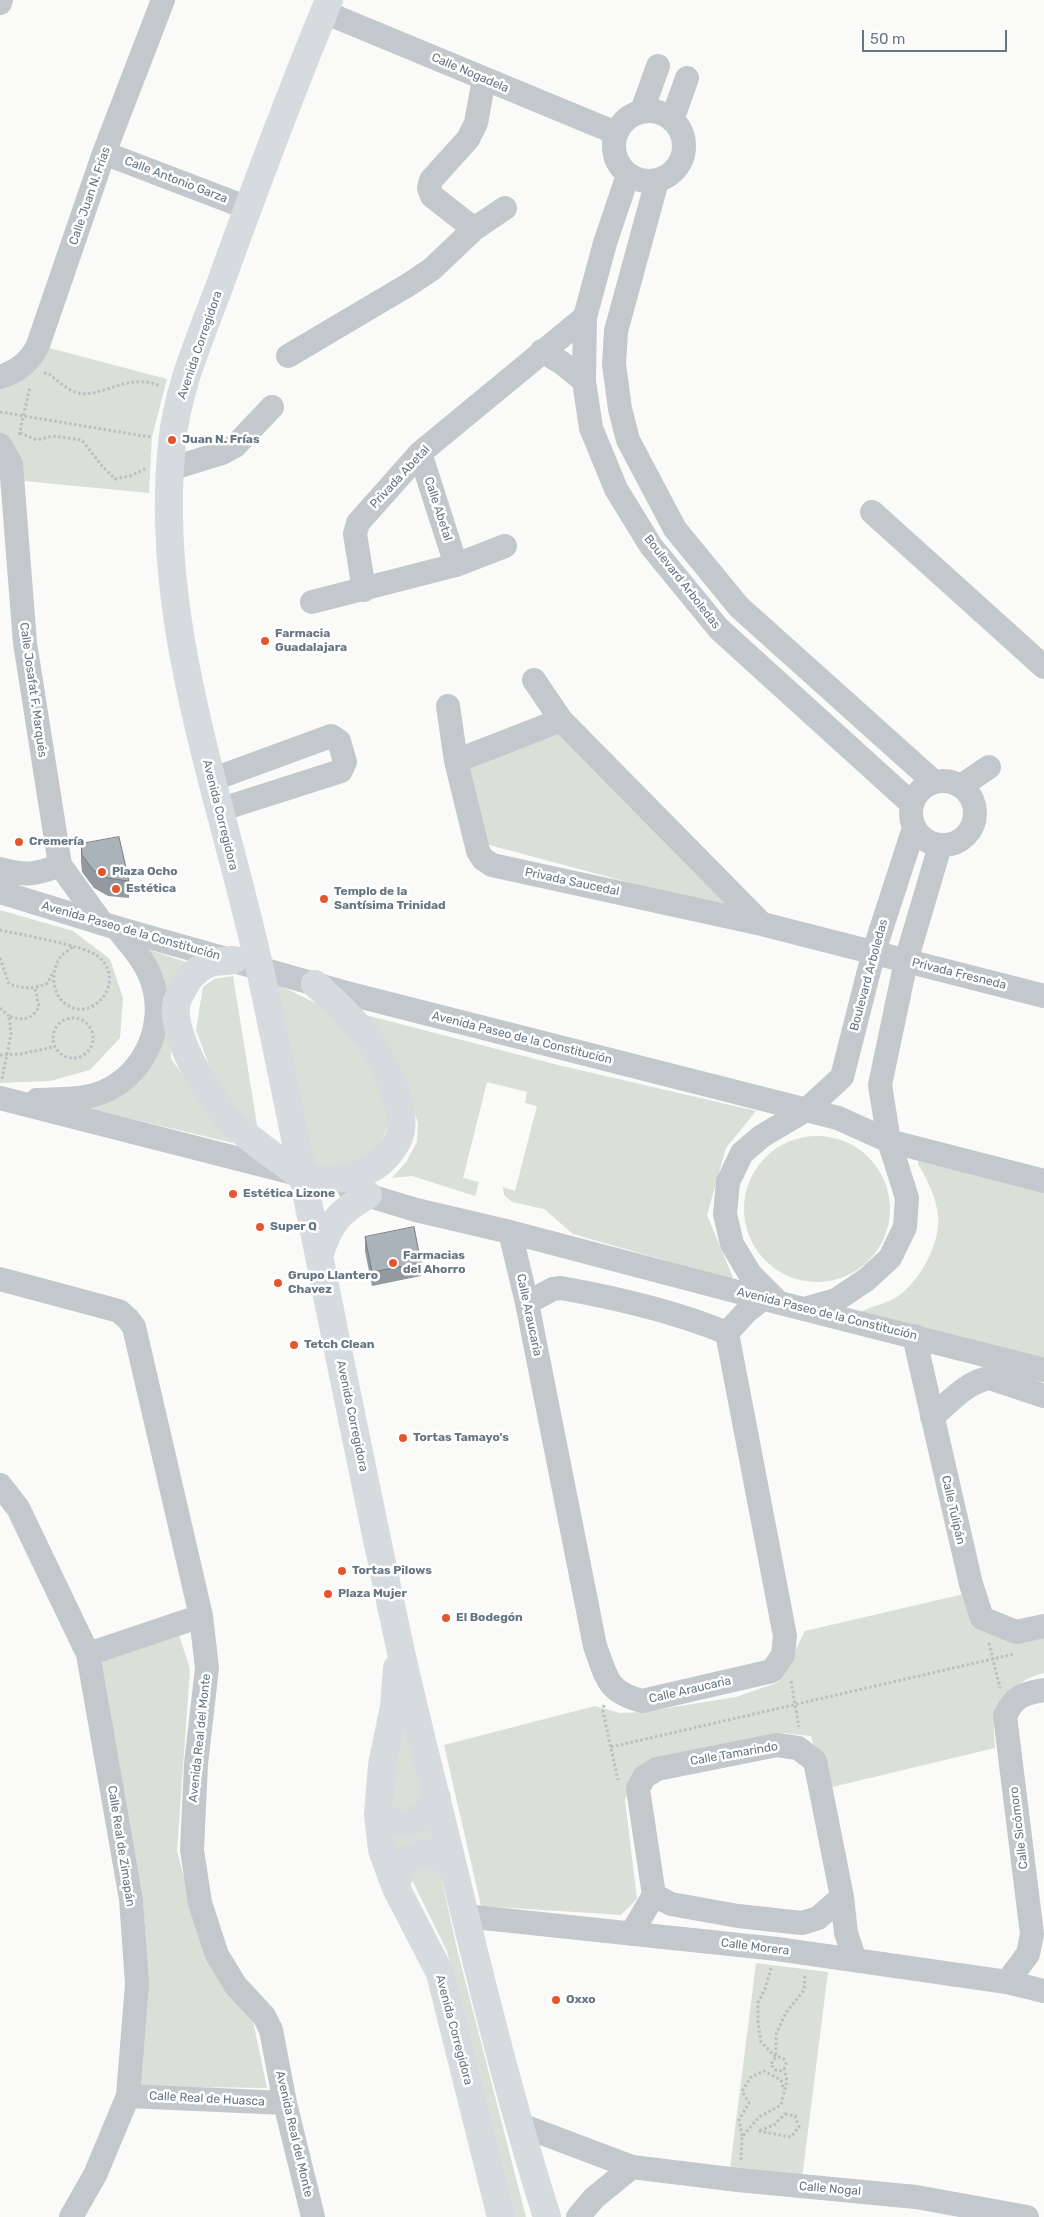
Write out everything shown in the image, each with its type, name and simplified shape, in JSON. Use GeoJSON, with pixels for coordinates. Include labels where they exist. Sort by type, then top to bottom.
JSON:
{"type":"FeatureCollection","features":[{"type":"Feature","properties":{"kind":"main road","name":"Avenida Corregidora"},"geometry":{"type":"LineString","coordinates":[[327,6],[274,135],[186,380],[180,401],[171,458],[168,536],[179,632],[219,810],[246,963],[302,1175],[399,1644],[518,2124],[547,2217]]}},
{"type":"Feature","properties":{"kind":"main road"},"geometry":{"type":"LineString","coordinates":[[246,963],[207,964],[188,978],[177,1002],[176,1017],[188,1054],[212,1098],[229,1119],[252,1140],[302,1175],[326,1179],[351,1177],[378,1165],[394,1149],[399,1140],[402,1118],[390,1078],[372,1045],[356,1022],[315,984]]}},
{"type":"Feature","properties":{"kind":"main road"},"geometry":{"type":"LineString","coordinates":[[318,1256],[326,1236],[337,1217],[351,1205],[368,1195]]}},
{"type":"Feature","properties":{"kind":"main road","name":"Avenida Corregidora"},"geometry":{"type":"LineString","coordinates":[[399,1644],[394,1707],[382,1766],[378,1815],[382,1850],[396,1888],[440,1973],[501,2217]]}},
{"type":"Feature","properties":{"kind":"main road"},"geometry":{"type":"LineString","coordinates":[[382,1766],[396,1758],[414,1757],[428,1764]]}},
{"type":"Feature","properties":{"kind":"main road"},"geometry":{"type":"LineString","coordinates":[[378,1815],[387,1822],[408,1825],[425,1815],[436,1798]]}},
{"type":"Feature","properties":{"kind":"main road"},"geometry":{"type":"LineString","coordinates":[[396,1888],[401,1865],[414,1855],[435,1854],[451,1866],[455,1875]]}},
{"type":"Feature","properties":{"kind":"street","name":"Calle Juan N. Frías"},"geometry":{"type":"LineString","coordinates":[[0,377],[17,371],[34,354],[158,2]]}},
{"type":"Feature","properties":{"kind":"street","name":"Calle Nogadela"},"geometry":{"type":"LineString","coordinates":[[327,6],[484,79],[616,133]]}},
{"type":"Feature","properties":{"kind":"street"},"geometry":{"type":"LineString","coordinates":[[642,111],[658,66]]}},
{"type":"Feature","properties":{"kind":"street"},"geometry":{"type":"LineString","coordinates":[[672,120],[687,78]]}},
{"type":"Feature","properties":{"kind":"street"},"geometry":{"type":"LineString","coordinates":[[474,229],[432,196],[429,188],[432,180],[468,139],[476,123],[484,79]]}},
{"type":"Feature","properties":{"kind":"street"},"geometry":{"type":"LineString","coordinates":[[642,111],[658,112],[672,120],[680,130],[684,142],[683,155],[673,171],[657,181],[642,181],[628,175],[620,167],[615,156],[613,144],[616,133],[626,119],[642,111]]}},
{"type":"Feature","properties":{"kind":"street","name":"Calle Antonio Garza"},"geometry":{"type":"LineString","coordinates":[[104,153],[248,208]]}},
{"type":"Feature","properties":{"kind":"street","name":"Boulevard Arboledas"},"geometry":{"type":"LineString","coordinates":[[628,175],[605,243],[585,317],[584,381],[591,428],[616,489],[651,546],[719,629],[912,804]]}},
{"type":"Feature","properties":{"kind":"street"},"geometry":{"type":"LineString","coordinates":[[657,181],[622,302],[616,331],[614,364],[620,409],[628,440],[675,529],[739,607],[934,782]]}},
{"type":"Feature","properties":{"kind":"street"},"geometry":{"type":"LineString","coordinates":[[288,356],[408,286],[432,269],[474,229],[505,208]]}},
{"type":"Feature","properties":{"kind":"street","name":"Privada Abetal"},"geometry":{"type":"LineString","coordinates":[[364,590],[355,534],[358,523],[420,453],[585,317]]}},
{"type":"Feature","properties":{"kind":"street"},"geometry":{"type":"LineString","coordinates":[[542,351],[584,381]]}},
{"type":"Feature","properties":{"kind":"street"},"geometry":{"type":"LineString","coordinates":[[171,458],[222,453],[235,446],[272,408]]}},
{"type":"Feature","properties":{"kind":"street","name":"Calle Josafat F. Marqués"},"geometry":{"type":"LineString","coordinates":[[5,1093],[82,1098],[96,1094],[121,1081],[141,1060],[154,1034],[157,1013],[155,992],[145,965],[109,926],[60,865],[25,643],[10,448]]}},
{"type":"Feature","properties":{"kind":"street","name":"Calle Abetal"},"geometry":{"type":"LineString","coordinates":[[420,453],[456,565]]}},
{"type":"Feature","properties":{"kind":"street"},"geometry":{"type":"LineString","coordinates":[[872,512],[1044,667]]}},
{"type":"Feature","properties":{"kind":"street"},"geometry":{"type":"LineString","coordinates":[[651,546],[675,529]]}},
{"type":"Feature","properties":{"kind":"street"},"geometry":{"type":"LineString","coordinates":[[312,602],[456,565],[506,546]]}},
{"type":"Feature","properties":{"kind":"street"},"geometry":{"type":"LineString","coordinates":[[1016,641],[1044,643]]}},
{"type":"Feature","properties":{"kind":"street"},"geometry":{"type":"LineString","coordinates":[[534,680],[560,720],[762,924]]}},
{"type":"Feature","properties":{"kind":"street","name":"Privada Saucedal"},"geometry":{"type":"LineString","coordinates":[[448,706],[456,761],[478,851],[492,865],[762,924],[874,951]]}},
{"type":"Feature","properties":{"kind":"street"},"geometry":{"type":"LineString","coordinates":[[456,761],[560,720]]}},
{"type":"Feature","properties":{"kind":"street"},"geometry":{"type":"LineString","coordinates":[[211,780],[331,736],[339,741],[345,762],[341,771],[219,810]]}},
{"type":"Feature","properties":{"kind":"street"},"geometry":{"type":"LineString","coordinates":[[961,786],[989,767]]}},
{"type":"Feature","properties":{"kind":"street"},"geometry":{"type":"LineString","coordinates":[[948,780],[961,786],[973,798],[976,815],[970,832],[957,843],[940,846],[925,840],[914,828],[910,816],[912,804],[920,790],[934,782],[948,780]]}},
{"type":"Feature","properties":{"kind":"street","name":"Boulevard Arboledas"},"geometry":{"type":"LineString","coordinates":[[772,1301],[750,1274],[732,1244],[725,1214],[728,1182],[742,1153],[762,1136],[806,1110],[842,1077],[874,951],[914,828]]}},
{"type":"Feature","properties":{"kind":"street"},"geometry":{"type":"LineString","coordinates":[[804,1309],[836,1300],[866,1280],[890,1258],[905,1227],[907,1198],[889,1141],[880,1085],[906,961],[940,846]]}},
{"type":"Feature","properties":{"kind":"street"},"geometry":{"type":"LineString","coordinates":[[0,869],[21,875],[34,874],[60,865]]}},
{"type":"Feature","properties":{"kind":"street","name":"Avenida Paseo de la Constitución"},"geometry":{"type":"LineString","coordinates":[[0,892],[109,926],[246,963],[315,984],[838,1118],[889,1141],[1044,1181]]}},
{"type":"Feature","properties":{"kind":"street","name":"Privada Fresneda"},"geometry":{"type":"LineString","coordinates":[[874,951],[1044,996]]}},
{"type":"Feature","properties":{"kind":"street","name":"Avenida Paseo de la Constitución"},"geometry":{"type":"LineString","coordinates":[[5,1093],[302,1175],[416,1210],[510,1232],[1044,1370]]}},
{"type":"Feature","properties":{"kind":"street","name":"Calle Araucaria"},"geometry":{"type":"LineString","coordinates":[[510,1232],[528,1303],[595,1646],[610,1686],[624,1696],[642,1701],[772,1671],[783,1655],[785,1636],[727,1333]]}},
{"type":"Feature","properties":{"kind":"street","name":"Avenida Real del Monte"},"geometry":{"type":"LineString","coordinates":[[0,1279],[119,1311],[134,1327],[201,1616],[207,1668],[196,1764],[192,1850],[200,1903],[217,1955],[236,1986],[264,2016],[271,2030],[285,2103],[313,2217]]}},
{"type":"Feature","properties":{"kind":"street"},"geometry":{"type":"LineString","coordinates":[[528,1303],[553,1289],[561,1288],[617,1298],[701,1322],[727,1333],[747,1311],[772,1301]]}},
{"type":"Feature","properties":{"kind":"street","name":"Calle Tulipán"},"geometry":{"type":"LineString","coordinates":[[914,1336],[971,1584],[982,1618]]}},
{"type":"Feature","properties":{"kind":"street"},"geometry":{"type":"LineString","coordinates":[[932,1417],[973,1383],[981,1379],[990,1378],[1044,1396]]}},
{"type":"Feature","properties":{"kind":"street","name":"Calle Real de Zimapán"},"geometry":{"type":"LineString","coordinates":[[0,1485],[18,1508],[88,1654],[132,1899],[137,1984],[128,2096],[95,2176],[71,2217]]}},
{"type":"Feature","properties":{"kind":"street"},"geometry":{"type":"LineString","coordinates":[[88,1654],[201,1616]]}},
{"type":"Feature","properties":{"kind":"street"},"geometry":{"type":"LineString","coordinates":[[982,1618],[1016,1632],[1044,1626]]}},
{"type":"Feature","properties":{"kind":"street"},"geometry":{"type":"LineString","coordinates":[[1006,1716],[1011,1703],[1024,1694],[1044,1690]]}},
{"type":"Feature","properties":{"kind":"street","name":"Calle Sicómoro"},"geometry":{"type":"LineString","coordinates":[[1006,1716],[1032,1934],[1028,1954],[1007,1982]]}},
{"type":"Feature","properties":{"kind":"street","name":"Calle Tamarindo"},"geometry":{"type":"LineString","coordinates":[[638,1789],[644,1777],[657,1769],[777,1745],[798,1748],[815,1761]]}},
{"type":"Feature","properties":{"kind":"street"},"geometry":{"type":"LineString","coordinates":[[815,1761],[842,1896],[846,1933],[855,1960]]}},
{"type":"Feature","properties":{"kind":"street"},"geometry":{"type":"LineString","coordinates":[[631,1934],[654,1894],[638,1789]]}},
{"type":"Feature","properties":{"kind":"street"},"geometry":{"type":"LineString","coordinates":[[654,1894],[671,1904],[738,1916],[802,1923],[818,1918],[842,1896]]}},
{"type":"Feature","properties":{"kind":"street","name":"Calle Morera"},"geometry":{"type":"LineString","coordinates":[[465,1916],[777,1949],[1007,1982],[1044,1991]]}},
{"type":"Feature","properties":{"kind":"street"},"geometry":{"type":"LineString","coordinates":[[1032,1934],[1039,1953],[1044,1958]]}},
{"type":"Feature","properties":{"kind":"street","name":"Calle Real de Huasca"},"geometry":{"type":"LineString","coordinates":[[128,2096],[285,2103]]}},
{"type":"Feature","properties":{"kind":"street","name":"Calle Nogal"},"geometry":{"type":"LineString","coordinates":[[518,2124],[632,2167],[738,2180],[916,2197],[1027,2217]]}},
{"type":"Feature","properties":{"kind":"street"},"geometry":{"type":"LineString","coordinates":[[578,2217],[594,2198],[632,2167]]}},
{"type":"Feature","properties":{"kind":"path"},"geometry":{"type":"LineString","coordinates":[[41,373],[49,374],[75,393],[93,393],[135,381],[154,383],[167,389],[180,401]]}},
{"type":"Feature","properties":{"kind":"path"},"geometry":{"type":"LineString","coordinates":[[10,448],[24,416],[31,380]]}},
{"type":"Feature","properties":{"kind":"path"},"geometry":{"type":"LineString","coordinates":[[0,412],[24,416],[171,458]]}},
{"type":"Feature","properties":{"kind":"path"},"geometry":{"type":"LineString","coordinates":[[10,448],[53,436],[82,440],[102,466],[115,478],[130,476],[171,458]]}},
{"type":"Feature","properties":{"kind":"path"},"geometry":{"type":"LineString","coordinates":[[0,930],[94,953],[106,963],[110,978],[108,991],[99,1004],[84,1009],[70,1007],[59,998],[54,984],[54,968]]}},
{"type":"Feature","properties":{"kind":"path"},"geometry":{"type":"LineString","coordinates":[[0,958],[9,984],[21,988],[35,988],[48,983],[62,955],[73,947]]}},
{"type":"Feature","properties":{"kind":"path"},"geometry":{"type":"LineString","coordinates":[[0,1008],[9,1016],[22,1020],[33,1016],[39,1007],[35,988]]}},
{"type":"Feature","properties":{"kind":"path"},"geometry":{"type":"LineString","coordinates":[[5,1093],[11,1034],[9,1016]]}},
{"type":"Feature","properties":{"kind":"path"},"geometry":{"type":"LineString","coordinates":[[66,1019],[79,1019],[89,1026],[93,1034],[93,1042],[84,1055],[77,1058],[61,1055],[53,1047],[54,1030],[66,1019]]}},
{"type":"Feature","properties":{"kind":"path"},"geometry":{"type":"LineString","coordinates":[[0,1055],[53,1047]]}},
{"type":"Feature","properties":{"kind":"path"},"geometry":{"type":"LineString","coordinates":[[982,1618],[994,1658],[1006,1716]]}},
{"type":"Feature","properties":{"kind":"path"},"geometry":{"type":"LineString","coordinates":[[611,1747],[1019,1652]]}},
{"type":"Feature","properties":{"kind":"path"},"geometry":{"type":"LineString","coordinates":[[790,1675],[798,1724],[815,1761]]}},
{"type":"Feature","properties":{"kind":"path"},"geometry":{"type":"LineString","coordinates":[[610,1686],[603,1712],[620,1786],[638,1789]]}},
{"type":"Feature","properties":{"kind":"path"},"geometry":{"type":"LineString","coordinates":[[776,2057],[761,2042],[758,2023],[758,2003],[765,1989],[777,1949]]}},
{"type":"Feature","properties":{"kind":"path"},"geometry":{"type":"LineString","coordinates":[[776,2057],[776,2035],[785,2014],[804,1990],[805,1954]]}},
{"type":"Feature","properties":{"kind":"path"},"geometry":{"type":"LineString","coordinates":[[742,2137],[758,2117],[781,2104],[787,2081],[784,2069],[786,2061],[782,2057],[776,2057],[772,2060],[773,2070],[778,2072],[784,2069]]}},
{"type":"Feature","properties":{"kind":"path"},"geometry":{"type":"LineString","coordinates":[[738,2180],[742,2137],[739,2120],[749,2104],[742,2091],[751,2077],[764,2071],[781,2080],[784,2091]]}},
{"type":"Feature","properties":{"kind":"path"},"geometry":{"type":"LineString","coordinates":[[785,2114],[796,2116],[798,2127],[791,2137],[758,2131],[774,2125],[785,2114]]}},
{"type":"Feature","properties":{"kind":"shaded area"},"geometry":{"type":"Polygon","coordinates":[[[38,345],[167,379],[152,437],[149,493],[14,480],[0,445],[0,377],[38,345]]]}},
{"type":"Feature","properties":{"kind":"shaded area"},"geometry":{"type":"Polygon","coordinates":[[[560,729],[750,915],[482,843],[469,765],[560,729]]]}},
{"type":"Feature","properties":{"kind":"shaded area"},"geometry":{"type":"Polygon","coordinates":[[[0,910],[73,931],[110,959],[123,998],[120,1038],[90,1070],[50,1081],[0,1083],[0,910]]]}},
{"type":"Feature","properties":{"kind":"shaded area"},"geometry":{"type":"Polygon","coordinates":[[[144,948],[189,963],[168,994],[171,1059],[233,1143],[81,1107],[155,1050],[144,948]]]}},
{"type":"Feature","properties":{"kind":"shaded area"},"geometry":{"type":"Polygon","coordinates":[[[233,976],[258,1131],[235,1110],[212,1073],[196,1030],[203,987],[214,979],[233,976]]]}},
{"type":"Feature","properties":{"kind":"shaded area"},"geometry":{"type":"Polygon","coordinates":[[[273,982],[329,1010],[355,1040],[381,1082],[391,1118],[378,1150],[348,1169],[311,1168],[273,982]]]}},
{"type":"Feature","properties":{"kind":"shaded area"},"geometry":{"type":"Polygon","coordinates":[[[358,1013],[558,1065],[756,1111],[726,1148],[707,1215],[734,1280],[573,1234],[544,1209],[512,1202],[504,1195],[503,1187],[515,1191],[537,1106],[525,1103],[527,1092],[487,1082],[463,1178],[479,1182],[475,1196],[412,1176],[392,1178],[406,1162],[417,1142],[418,1123],[399,1067],[358,1013]]]}},
{"type":"Feature","properties":{"kind":"shaded area"},"geometry":{"type":"Polygon","coordinates":[[[817,1136],[845,1141],[869,1157],[885,1181],[890,1209],[885,1237],[869,1261],[845,1277],[817,1282],[789,1277],[765,1261],[749,1237],[744,1209],[749,1181],[765,1157],[789,1141],[817,1136]]]}},
{"type":"Feature","properties":{"kind":"shaded area"},"geometry":{"type":"Polygon","coordinates":[[[919,1156],[1044,1190],[1044,1364],[863,1319],[862,1311],[892,1299],[909,1287],[923,1268],[933,1247],[938,1225],[938,1215],[931,1188],[918,1164],[919,1156]]]}},
{"type":"Feature","properties":{"kind":"shaded area"},"geometry":{"type":"Polygon","coordinates":[[[964,1594],[995,1626],[1044,1624],[1044,1673],[1020,1683],[1002,1701],[994,1720],[995,1748],[824,1789],[811,1736],[782,1733],[678,1754],[637,1770],[625,1800],[637,1899],[621,1915],[481,1906],[444,1745],[595,1706],[620,1713],[643,1712],[736,1697],[779,1682],[805,1631],[964,1594]]]}},
{"type":"Feature","properties":{"kind":"shaded area"},"geometry":{"type":"Polygon","coordinates":[[[179,1635],[190,1669],[177,1851],[206,1960],[253,2021],[267,2088],[132,2086],[148,1984],[143,1898],[100,1662],[179,1635]]]}},
{"type":"Feature","properties":{"kind":"shaded area"},"geometry":{"type":"Polygon","coordinates":[[[400,1677],[416,1751],[422,1800],[417,1815],[392,1815],[400,1677]]]}},
{"type":"Feature","properties":{"kind":"shaded area"},"geometry":{"type":"Polygon","coordinates":[[[434,1816],[445,1854],[395,1861],[388,1833],[403,1837],[416,1836],[425,1830],[434,1816]]]}},
{"type":"Feature","properties":{"kind":"shaded area"},"geometry":{"type":"Polygon","coordinates":[[[417,1863],[440,1872],[457,1949],[526,2217],[513,2217],[447,1951],[409,1874],[417,1863]]]}},
{"type":"Feature","properties":{"kind":"shaded area"},"geometry":{"type":"Polygon","coordinates":[[[756,1963],[828,1972],[802,2178],[730,2169],[756,1963]]]}},
{"type":"Feature","properties":{"kind":"building"},"geometry":{"type":"Polygon","coordinates":[[[119,837],[129,881],[108,878],[94,871],[82,855],[81,844],[119,837]]]}},
{"type":"Feature","properties":{"kind":"building"},"geometry":{"type":"Polygon","coordinates":[[[414,1227],[421,1263],[372,1272],[365,1237],[414,1227]]]}},
{"type":"Feature","properties":{"kind":"place","name":"Juan N. Frías"},"geometry":{"type":"Point","coordinates":[172,440]}},
{"type":"Feature","properties":{"kind":"place","name":"Farmacia Guadalajara"},"geometry":{"type":"Point","coordinates":[265,641]}},
{"type":"Feature","properties":{"kind":"place","name":"Cremería"},"geometry":{"type":"Point","coordinates":[19,842]}},
{"type":"Feature","properties":{"kind":"place","name":"Plaza Ocho"},"geometry":{"type":"Point","coordinates":[102,872]}},
{"type":"Feature","properties":{"kind":"place","name":"Estética"},"geometry":{"type":"Point","coordinates":[116,889]}},
{"type":"Feature","properties":{"kind":"place","name":"Templo de la Santísima Trinidad"},"geometry":{"type":"Point","coordinates":[324,899]}},
{"type":"Feature","properties":{"kind":"place","name":"Estética Lizone"},"geometry":{"type":"Point","coordinates":[233,1194]}},
{"type":"Feature","properties":{"kind":"place","name":"Super Q"},"geometry":{"type":"Point","coordinates":[260,1227]}},
{"type":"Feature","properties":{"kind":"place","name":"Farmacias del Ahorro"},"geometry":{"type":"Point","coordinates":[393,1263]}},
{"type":"Feature","properties":{"kind":"place","name":"Grupo Llantero Chavez"},"geometry":{"type":"Point","coordinates":[278,1283]}},
{"type":"Feature","properties":{"kind":"place","name":"Tetch Clean"},"geometry":{"type":"Point","coordinates":[294,1345]}},
{"type":"Feature","properties":{"kind":"place","name":"Tortas Tamayo's"},"geometry":{"type":"Point","coordinates":[403,1438]}},
{"type":"Feature","properties":{"kind":"place","name":"Tortas Pilows"},"geometry":{"type":"Point","coordinates":[342,1571]}},
{"type":"Feature","properties":{"kind":"place","name":"Plaza Mujer"},"geometry":{"type":"Point","coordinates":[328,1594]}},
{"type":"Feature","properties":{"kind":"place","name":"El Bodegón"},"geometry":{"type":"Point","coordinates":[446,1618]}},
{"type":"Feature","properties":{"kind":"place","name":"Oxxo"},"geometry":{"type":"Point","coordinates":[556,2000]}}]}
